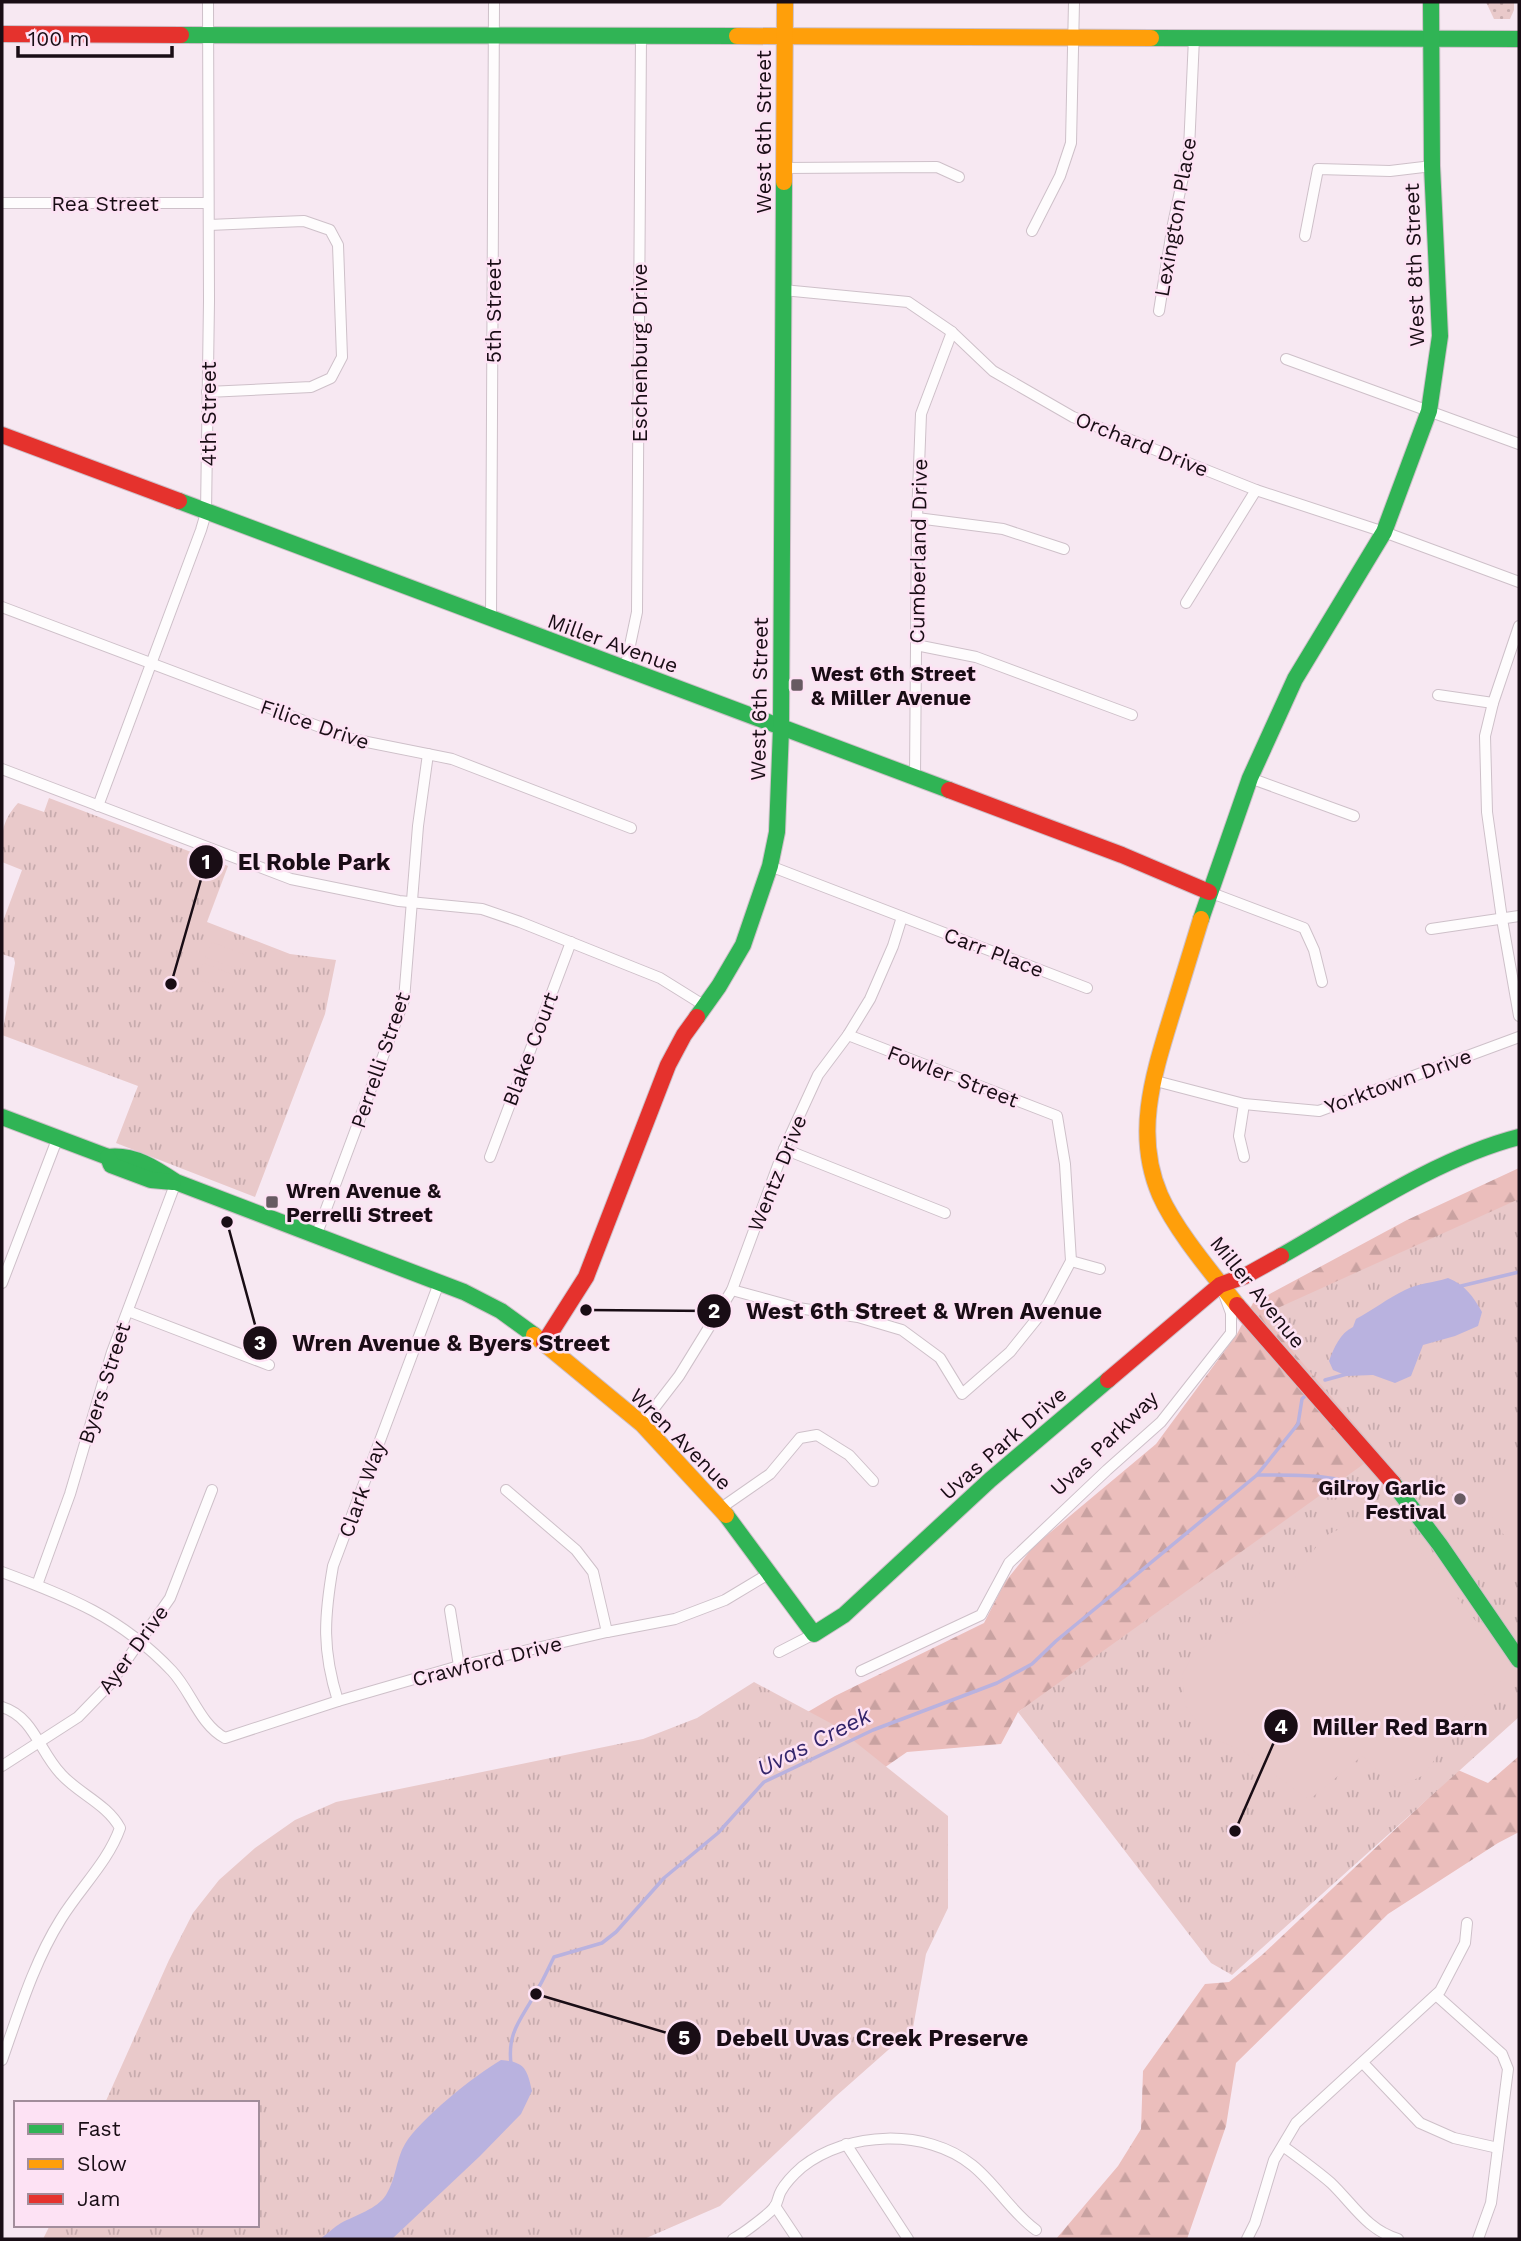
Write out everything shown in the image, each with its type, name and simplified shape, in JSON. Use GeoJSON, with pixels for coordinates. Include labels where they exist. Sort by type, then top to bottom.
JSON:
{"type":"FeatureCollection","features":[{"type":"Feature","properties":{"kind":"street","name":"4th Street"},"geometry":{"type":"LineString","coordinates":[[98,806],[206,513],[208,2]]}},
{"type":"Feature","properties":{"kind":"street","name":"5th Street"},"geometry":{"type":"LineString","coordinates":[[491,620],[494,2]]}},
{"type":"Feature","properties":{"kind":"street","name":"West 6th Street"},"geometry":{"type":"LineString","coordinates":[[544,1343],[586,1277],[668,1065],[743,945],[770,866],[776,832],[781,729],[785,2]]}},
{"type":"Feature","properties":{"kind":"street"},"geometry":{"type":"LineString","coordinates":[[1032,231],[1060,176],[1071,144],[1074,2]]}},
{"type":"Feature","properties":{"kind":"street","name":"West 8th Street"},"geometry":{"type":"LineString","coordinates":[[1250,778],[1295,679],[1384,532],[1429,411],[1440,337],[1432,166],[1431,2]]}},
{"type":"Feature","properties":{"kind":"street"},"geometry":{"type":"LineString","coordinates":[[2,34],[1519,39]]}},
{"type":"Feature","properties":{"kind":"street","name":"Eschenburg Drive"},"geometry":{"type":"LineString","coordinates":[[625,669],[637,612],[642,36]]}},
{"type":"Feature","properties":{"kind":"street","name":"Lexington Place"},"geometry":{"type":"LineString","coordinates":[[1159,312],[1173,224],[1189,149],[1194,38]]}},
{"type":"Feature","properties":{"kind":"street"},"geometry":{"type":"LineString","coordinates":[[1305,236],[1318,169],[1390,171],[1432,166]]}},
{"type":"Feature","properties":{"kind":"street"},"geometry":{"type":"LineString","coordinates":[[784,168],[937,167],[959,177]]}},
{"type":"Feature","properties":{"kind":"street","name":"Rea Street"},"geometry":{"type":"LineString","coordinates":[[2,203],[208,203]]}},
{"type":"Feature","properties":{"kind":"street"},"geometry":{"type":"LineString","coordinates":[[207,392],[311,387],[331,378],[342,357],[338,245],[330,229],[304,221],[209,225]]}},
{"type":"Feature","properties":{"kind":"street","name":"Orchard Drive"},"geometry":{"type":"LineString","coordinates":[[783,290],[908,302],[952,332],[993,371],[1073,417],[1256,490],[1384,532],[1519,582]]}},
{"type":"Feature","properties":{"kind":"street","name":"Cumberland Drive"},"geometry":{"type":"LineString","coordinates":[[915,777],[917,518],[921,414],[952,332]]}},
{"type":"Feature","properties":{"kind":"street"},"geometry":{"type":"LineString","coordinates":[[1286,359],[1519,444]]}},
{"type":"Feature","properties":{"kind":"street","name":"Miller Avenue"},"geometry":{"type":"LineString","coordinates":[[2,435],[1122,855],[1209,892]]}},
{"type":"Feature","properties":{"kind":"street"},"geometry":{"type":"LineString","coordinates":[[1186,603],[1256,490]]}},
{"type":"Feature","properties":{"kind":"street"},"geometry":{"type":"LineString","coordinates":[[917,518],[1003,529],[1064,549]]}},
{"type":"Feature","properties":{"kind":"street","name":"Filice Drive"},"geometry":{"type":"LineString","coordinates":[[2,607],[352,739],[452,759],[631,828]]}},
{"type":"Feature","properties":{"kind":"street"},"geometry":{"type":"LineString","coordinates":[[1519,625],[1485,736],[1487,812],[1519,1016]]}},
{"type":"Feature","properties":{"kind":"street"},"geometry":{"type":"LineString","coordinates":[[916,645],[976,657],[1132,715]]}},
{"type":"Feature","properties":{"kind":"street"},"geometry":{"type":"LineString","coordinates":[[1438,695],[1493,703]]}},
{"type":"Feature","properties":{"kind":"street","name":"Perrelli Street"},"geometry":{"type":"LineString","coordinates":[[316,1236],[404,1000],[420,806],[428,754]]}},
{"type":"Feature","properties":{"kind":"street"},"geometry":{"type":"LineString","coordinates":[[2,769],[291,879],[412,902],[482,909],[670,983],[705,1006]]}},
{"type":"Feature","properties":{"kind":"street"},"geometry":{"type":"LineString","coordinates":[[1250,778],[1354,816]]}},
{"type":"Feature","properties":{"kind":"street","name":"Miller Avenue"},"geometry":{"type":"LineString","coordinates":[[1250,778],[1209,892],[1152,1080],[1146,1108],[1147,1135],[1158,1190],[1171,1214],[1220,1285],[1391,1481],[1469,1586],[1519,1660]]}},
{"type":"Feature","properties":{"kind":"street","name":"Carr Place"},"geometry":{"type":"LineString","coordinates":[[770,866],[1087,988]]}},
{"type":"Feature","properties":{"kind":"street"},"geometry":{"type":"LineString","coordinates":[[1209,892],[1304,928],[1314,950],[1322,982]]}},
{"type":"Feature","properties":{"kind":"street"},"geometry":{"type":"LineString","coordinates":[[1431,929],[1519,916]]}},
{"type":"Feature","properties":{"kind":"street","name":"Wentz Drive"},"geometry":{"type":"LineString","coordinates":[[642,1424],[679,1376],[732,1290],[784,1149],[818,1075],[848,1035],[870,999],[902,917]]}},
{"type":"Feature","properties":{"kind":"street","name":"Blake Court"},"geometry":{"type":"LineString","coordinates":[[490,1157],[571,942]]}},
{"type":"Feature","properties":{"kind":"street","name":"Fowler Street"},"geometry":{"type":"LineString","coordinates":[[848,1035],[1057,1116],[1065,1164],[1071,1261]]}},
{"type":"Feature","properties":{"kind":"street","name":"Yorktown Drive"},"geometry":{"type":"LineString","coordinates":[[1152,1080],[1244,1104],[1319,1111],[1519,1037]]}},
{"type":"Feature","properties":{"kind":"street"},"geometry":{"type":"LineString","coordinates":[[1244,1104],[1240,1136],[1244,1157]]}},
{"type":"Feature","properties":{"kind":"street","name":"Wren Avenue"},"geometry":{"type":"LineString","coordinates":[[2,1117],[108,1157],[120,1154],[156,1168],[176,1182],[439,1283],[501,1311],[642,1424],[721,1508],[814,1634]]}},
{"type":"Feature","properties":{"kind":"street"},"geometry":{"type":"LineString","coordinates":[[2,1283],[58,1137]]}},
{"type":"Feature","properties":{"kind":"street"},"geometry":{"type":"LineString","coordinates":[[1220,1285],[1245,1276],[1434,1170],[1496,1143],[1519,1137]]}},
{"type":"Feature","properties":{"kind":"street"},"geometry":{"type":"LineString","coordinates":[[784,1149],[945,1213]]}},
{"type":"Feature","properties":{"kind":"street","name":"Byers Street"},"geometry":{"type":"LineString","coordinates":[[37,1585],[70,1494],[104,1376],[176,1182]]}},
{"type":"Feature","properties":{"kind":"street"},"geometry":{"type":"LineString","coordinates":[[732,1290],[799,1308],[858,1317],[902,1329],[940,1358],[962,1394],[1010,1352],[1047,1306],[1071,1261],[1100,1269]]}},
{"type":"Feature","properties":{"kind":"street","name":"Clark Way"},"geometry":{"type":"LineString","coordinates":[[338,1701],[325,1646],[325,1611],[333,1566],[439,1283]]}},
{"type":"Feature","properties":{"kind":"street","name":"Uvas Park Drive"},"geometry":{"type":"LineString","coordinates":[[814,1634],[844,1615],[990,1480],[1220,1285]]}},
{"type":"Feature","properties":{"kind":"street","name":"Uvas Parkway"},"geometry":{"type":"LineString","coordinates":[[861,1671],[981,1615],[1009,1563],[1161,1422],[1231,1333],[1231,1312],[1220,1285]]}},
{"type":"Feature","properties":{"kind":"street"},"geometry":{"type":"LineString","coordinates":[[128,1311],[270,1365]]}},
{"type":"Feature","properties":{"kind":"street"},"geometry":{"type":"LineString","coordinates":[[721,1508],[770,1474],[800,1438],[817,1435],[849,1455],[873,1481]]}},
{"type":"Feature","properties":{"kind":"street","name":"Ayer Drive"},"geometry":{"type":"LineString","coordinates":[[2,1766],[78,1717],[96,1701],[170,1598],[212,1490]]}},
{"type":"Feature","properties":{"kind":"street"},"geometry":{"type":"LineString","coordinates":[[506,1490],[576,1550],[593,1572],[607,1632]]}},
{"type":"Feature","properties":{"kind":"street"},"geometry":{"type":"LineString","coordinates":[[2,1572],[90,1607],[142,1640]]}},
{"type":"Feature","properties":{"kind":"street","name":"Crawford Drive"},"geometry":{"type":"LineString","coordinates":[[142,1640],[175,1674],[217,1734],[225,1738],[338,1701],[459,1666],[675,1619],[725,1600],[770,1573]]}},
{"type":"Feature","properties":{"kind":"street"},"geometry":{"type":"LineString","coordinates":[[450,1610],[459,1666]]}},
{"type":"Feature","properties":{"kind":"street"},"geometry":{"type":"LineString","coordinates":[[779,1652],[814,1634]]}},
{"type":"Feature","properties":{"kind":"street"},"geometry":{"type":"LineString","coordinates":[[2,1707],[22,1716],[62,1776],[113,1815],[120,1828],[114,1846],[61,1919],[46,1945],[2,2060]]}},
{"type":"Feature","properties":{"kind":"street"},"geometry":{"type":"LineString","coordinates":[[1247,2239],[1255,2223],[1274,2160],[1296,2123],[1440,1991],[1465,1942],[1467,1923]]}},
{"type":"Feature","properties":{"kind":"street"},"geometry":{"type":"LineString","coordinates":[[1436,1995],[1502,2054],[1508,2069],[1491,2203],[1478,2239]]}},
{"type":"Feature","properties":{"kind":"street"},"geometry":{"type":"LineString","coordinates":[[1363,2063],[1420,2123],[1454,2138],[1498,2148]]}},
{"type":"Feature","properties":{"kind":"street"},"geometry":{"type":"LineString","coordinates":[[733,2239],[775,2206],[779,2193],[802,2167],[846,2144],[904,2139],[948,2151],[972,2165],[1018,2217],[1035,2230]]}},
{"type":"Feature","properties":{"kind":"street"},"geometry":{"type":"LineString","coordinates":[[846,2144],[908,2239]]}},
{"type":"Feature","properties":{"kind":"street"},"geometry":{"type":"LineString","coordinates":[[1283,2146],[1331,2183],[1363,2219],[1384,2235],[1398,2239]]}},
{"type":"Feature","properties":{"kind":"street"},"geometry":{"type":"LineString","coordinates":[[775,2206],[797,2239]]}},
{"type":"Feature","properties":{"kind":"green space"},"geometry":{"type":"Polygon","coordinates":[[[1486,2],[1514,2],[1510,19],[1494,19],[1486,2]]]}},
{"type":"Feature","properties":{"kind":"green space"},"geometry":{"type":"Polygon","coordinates":[[[49,798],[228,866],[207,922],[290,954],[336,960],[325,1014],[255,1197],[116,1143],[138,1086],[2,1035],[15,963],[14,958],[2,954],[2,924],[22,870],[2,862],[3,830],[18,803],[44,812],[49,798]]]}},
{"type":"Feature","properties":{"kind":"green space"},"geometry":{"type":"Polygon","coordinates":[[[212,942],[245,955],[240,970],[205,957],[212,942]]]}},
{"type":"Feature","properties":{"kind":"green space"},"geometry":{"type":"Polygon","coordinates":[[[203,963],[237,976],[231,991],[197,979],[203,963]]]}},
{"type":"Feature","properties":{"kind":"green space"},"geometry":{"type":"Polygon","coordinates":[[[1519,1168],[1519,1390],[1018,1712],[1001,1744],[907,1752],[714,1886],[498,2141],[226,2239],[253,2227],[259,2227],[259,2223],[657,1800],[835,1696],[984,1623],[1005,1582],[1034,1546],[1156,1444],[1237,1334],[1253,1303],[1407,1220],[1519,1168]]]}},
{"type":"Feature","properties":{"kind":"green space"},"geometry":{"type":"Polygon","coordinates":[[[1519,1199],[1519,1717],[1232,1975],[1211,1963],[1018,1712],[1379,1453],[1262,1315],[1519,1199]]]}},
{"type":"Feature","properties":{"kind":"green space"},"geometry":{"type":"Polygon","coordinates":[[[1519,1458],[1519,1558],[1479,1497],[1506,1464],[1519,1458]]]}},
{"type":"Feature","properties":{"kind":"green space"},"geometry":{"type":"Polygon","coordinates":[[[1385,1507],[1514,1669],[1471,1707],[1424,1775],[1397,1788],[1362,1756],[1309,1800],[1242,1750],[1208,1737],[1185,1705],[1182,1675],[1194,1653],[1279,1601],[1323,1537],[1385,1507]]]}},
{"type":"Feature","properties":{"kind":"green space"},"geometry":{"type":"Polygon","coordinates":[[[754,1682],[834,1725],[948,1816],[948,1908],[926,1954],[913,2028],[835,2097],[720,2206],[644,2239],[43,2239],[49,2227],[259,2227],[259,2101],[106,2101],[193,1913],[219,1880],[255,1848],[295,1820],[336,1802],[643,1739],[697,1718],[754,1682]]]}},
{"type":"Feature","properties":{"kind":"green space"},"geometry":{"type":"Polygon","coordinates":[[[1519,1756],[1519,1832],[1388,1914],[1236,2063],[1226,2126],[1187,2239],[1056,2239],[1118,2166],[1141,2129],[1143,2071],[1205,1984],[1229,1982],[1262,1955],[1458,1770],[1488,1783],[1519,1756]]]}},
{"type":"Feature","properties":{"kind":"shaded area"},"geometry":{"type":"Polygon","coordinates":[[[1448,1278],[1464,1288],[1479,1306],[1482,1312],[1478,1326],[1423,1345],[1411,1376],[1395,1383],[1373,1375],[1347,1376],[1333,1370],[1329,1361],[1333,1351],[1341,1337],[1353,1327],[1356,1319],[1410,1288],[1448,1278]]]}},
{"type":"Feature","properties":{"kind":"shaded area"},"geometry":{"type":"Polygon","coordinates":[[[501,2060],[524,2068],[532,2091],[521,2114],[480,2156],[392,2239],[320,2239],[338,2225],[382,2200],[392,2182],[402,2150],[412,2134],[449,2098],[501,2060]]]}},
{"type":"Feature","properties":{"kind":"waterway","name":"Uvas Creek"},"geometry":{"type":"LineString","coordinates":[[1461,1286],[1519,1272]]}},
{"type":"Feature","properties":{"kind":"waterway","name":"Uvas Creek"},"geometry":{"type":"LineString","coordinates":[[1325,1380],[1347,1374]]}},
{"type":"Feature","properties":{"kind":"waterway","name":"Uvas Creek"},"geometry":{"type":"LineString","coordinates":[[511,2064],[513,2034],[554,1957],[602,1943],[616,1932],[664,1878],[718,1833],[764,1782],[873,1730],[997,1683],[1032,1664],[1056,1641],[1257,1475],[1298,1424],[1302,1399],[1307,1394]]}},
{"type":"Feature","properties":{"kind":"waterway"},"geometry":{"type":"LineString","coordinates":[[1257,1475],[1330,1478],[1358,1484],[1371,1490]]}},
{"type":"Feature","properties":{"kind":"traffic: fast"},"geometry":{"type":"LineString","coordinates":[[1201,919],[1250,778],[1295,679],[1384,532],[1429,411],[1440,336],[1432,166],[1431,2]]}},
{"type":"Feature","properties":{"kind":"traffic: fast"},"geometry":{"type":"LineString","coordinates":[[181,35],[737,36]]}},
{"type":"Feature","properties":{"kind":"traffic: fast"},"geometry":{"type":"LineString","coordinates":[[1151,38],[1519,39]]}},
{"type":"Feature","properties":{"kind":"traffic: fast"},"geometry":{"type":"LineString","coordinates":[[697,1017],[743,945],[770,866],[777,832],[781,729],[784,182]]}},
{"type":"Feature","properties":{"kind":"traffic: fast"},"geometry":{"type":"LineString","coordinates":[[179,501],[949,790]]}},
{"type":"Feature","properties":{"kind":"traffic: fast"},"geometry":{"type":"LineString","coordinates":[[2,1117],[108,1157],[135,1160],[176,1182],[464,1292],[501,1311],[534,1335]]}},
{"type":"Feature","properties":{"kind":"traffic: fast"},"geometry":{"type":"LineString","coordinates":[[1281,1256],[1427,1173],[1488,1146],[1519,1137]]}},
{"type":"Feature","properties":{"kind":"traffic: fast"},"geometry":{"type":"LineString","coordinates":[[108,1157],[111,1165],[151,1180],[173,1182]]}},
{"type":"Feature","properties":{"kind":"traffic: fast"},"geometry":{"type":"LineString","coordinates":[[726,1515],[814,1634],[844,1615],[990,1480],[1108,1380]]}},
{"type":"Feature","properties":{"kind":"traffic: fast"},"geometry":{"type":"LineString","coordinates":[[1393,1483],[1440,1545],[1519,1660]]}},
{"type":"Feature","properties":{"kind":"traffic: slow"},"geometry":{"type":"LineString","coordinates":[[784,182],[785,2]]}},
{"type":"Feature","properties":{"kind":"traffic: slow"},"geometry":{"type":"LineString","coordinates":[[737,36],[1151,38]]}},
{"type":"Feature","properties":{"kind":"traffic: slow"},"geometry":{"type":"LineString","coordinates":[[1201,919],[1153,1083],[1147,1128],[1148,1150],[1160,1195],[1175,1223],[1237,1305]]}},
{"type":"Feature","properties":{"kind":"traffic: slow"},"geometry":{"type":"LineString","coordinates":[[534,1335],[642,1424],[726,1515]]}},
{"type":"Feature","properties":{"kind":"traffic: jam"},"geometry":{"type":"LineString","coordinates":[[2,34],[181,35]]}},
{"type":"Feature","properties":{"kind":"traffic: jam"},"geometry":{"type":"LineString","coordinates":[[2,435],[179,501]]}},
{"type":"Feature","properties":{"kind":"traffic: jam"},"geometry":{"type":"LineString","coordinates":[[949,790],[1122,855],[1209,892]]}},
{"type":"Feature","properties":{"kind":"traffic: jam"},"geometry":{"type":"LineString","coordinates":[[544,1343],[586,1277],[668,1065],[697,1017]]}},
{"type":"Feature","properties":{"kind":"traffic: jam"},"geometry":{"type":"LineString","coordinates":[[1108,1380],[1220,1285],[1245,1276],[1281,1256]]}},
{"type":"Feature","properties":{"kind":"traffic: jam"},"geometry":{"type":"LineString","coordinates":[[1237,1305],[1393,1483]]}},
{"type":"Feature","properties":{"kind":"place","name":"West 6th Street & Miller Avenue"},"geometry":{"type":"Point","coordinates":[797,685]}},
{"type":"Feature","properties":{"kind":"place","name":"El Roble Park"},"geometry":{"type":"Point","coordinates":[171,984]}},
{"type":"Feature","properties":{"kind":"place","name":"Wren Avenue & Perrelli Street"},"geometry":{"type":"Point","coordinates":[272,1202]}},
{"type":"Feature","properties":{"kind":"place","name":"Wren Avenue & Byers Street"},"geometry":{"type":"Point","coordinates":[227,1222]}},
{"type":"Feature","properties":{"kind":"place","name":"West 6th Street & Wren Avenue"},"geometry":{"type":"Point","coordinates":[586,1310]}},
{"type":"Feature","properties":{"kind":"place","name":"Gilroy Garlic Festival"},"geometry":{"type":"Point","coordinates":[1460,1499]}},
{"type":"Feature","properties":{"kind":"place","name":"Miller Red Barn"},"geometry":{"type":"Point","coordinates":[1235,1831]}},
{"type":"Feature","properties":{"kind":"place","name":"Debell Uvas Creek Preserve"},"geometry":{"type":"Point","coordinates":[536,1994]}}]}
